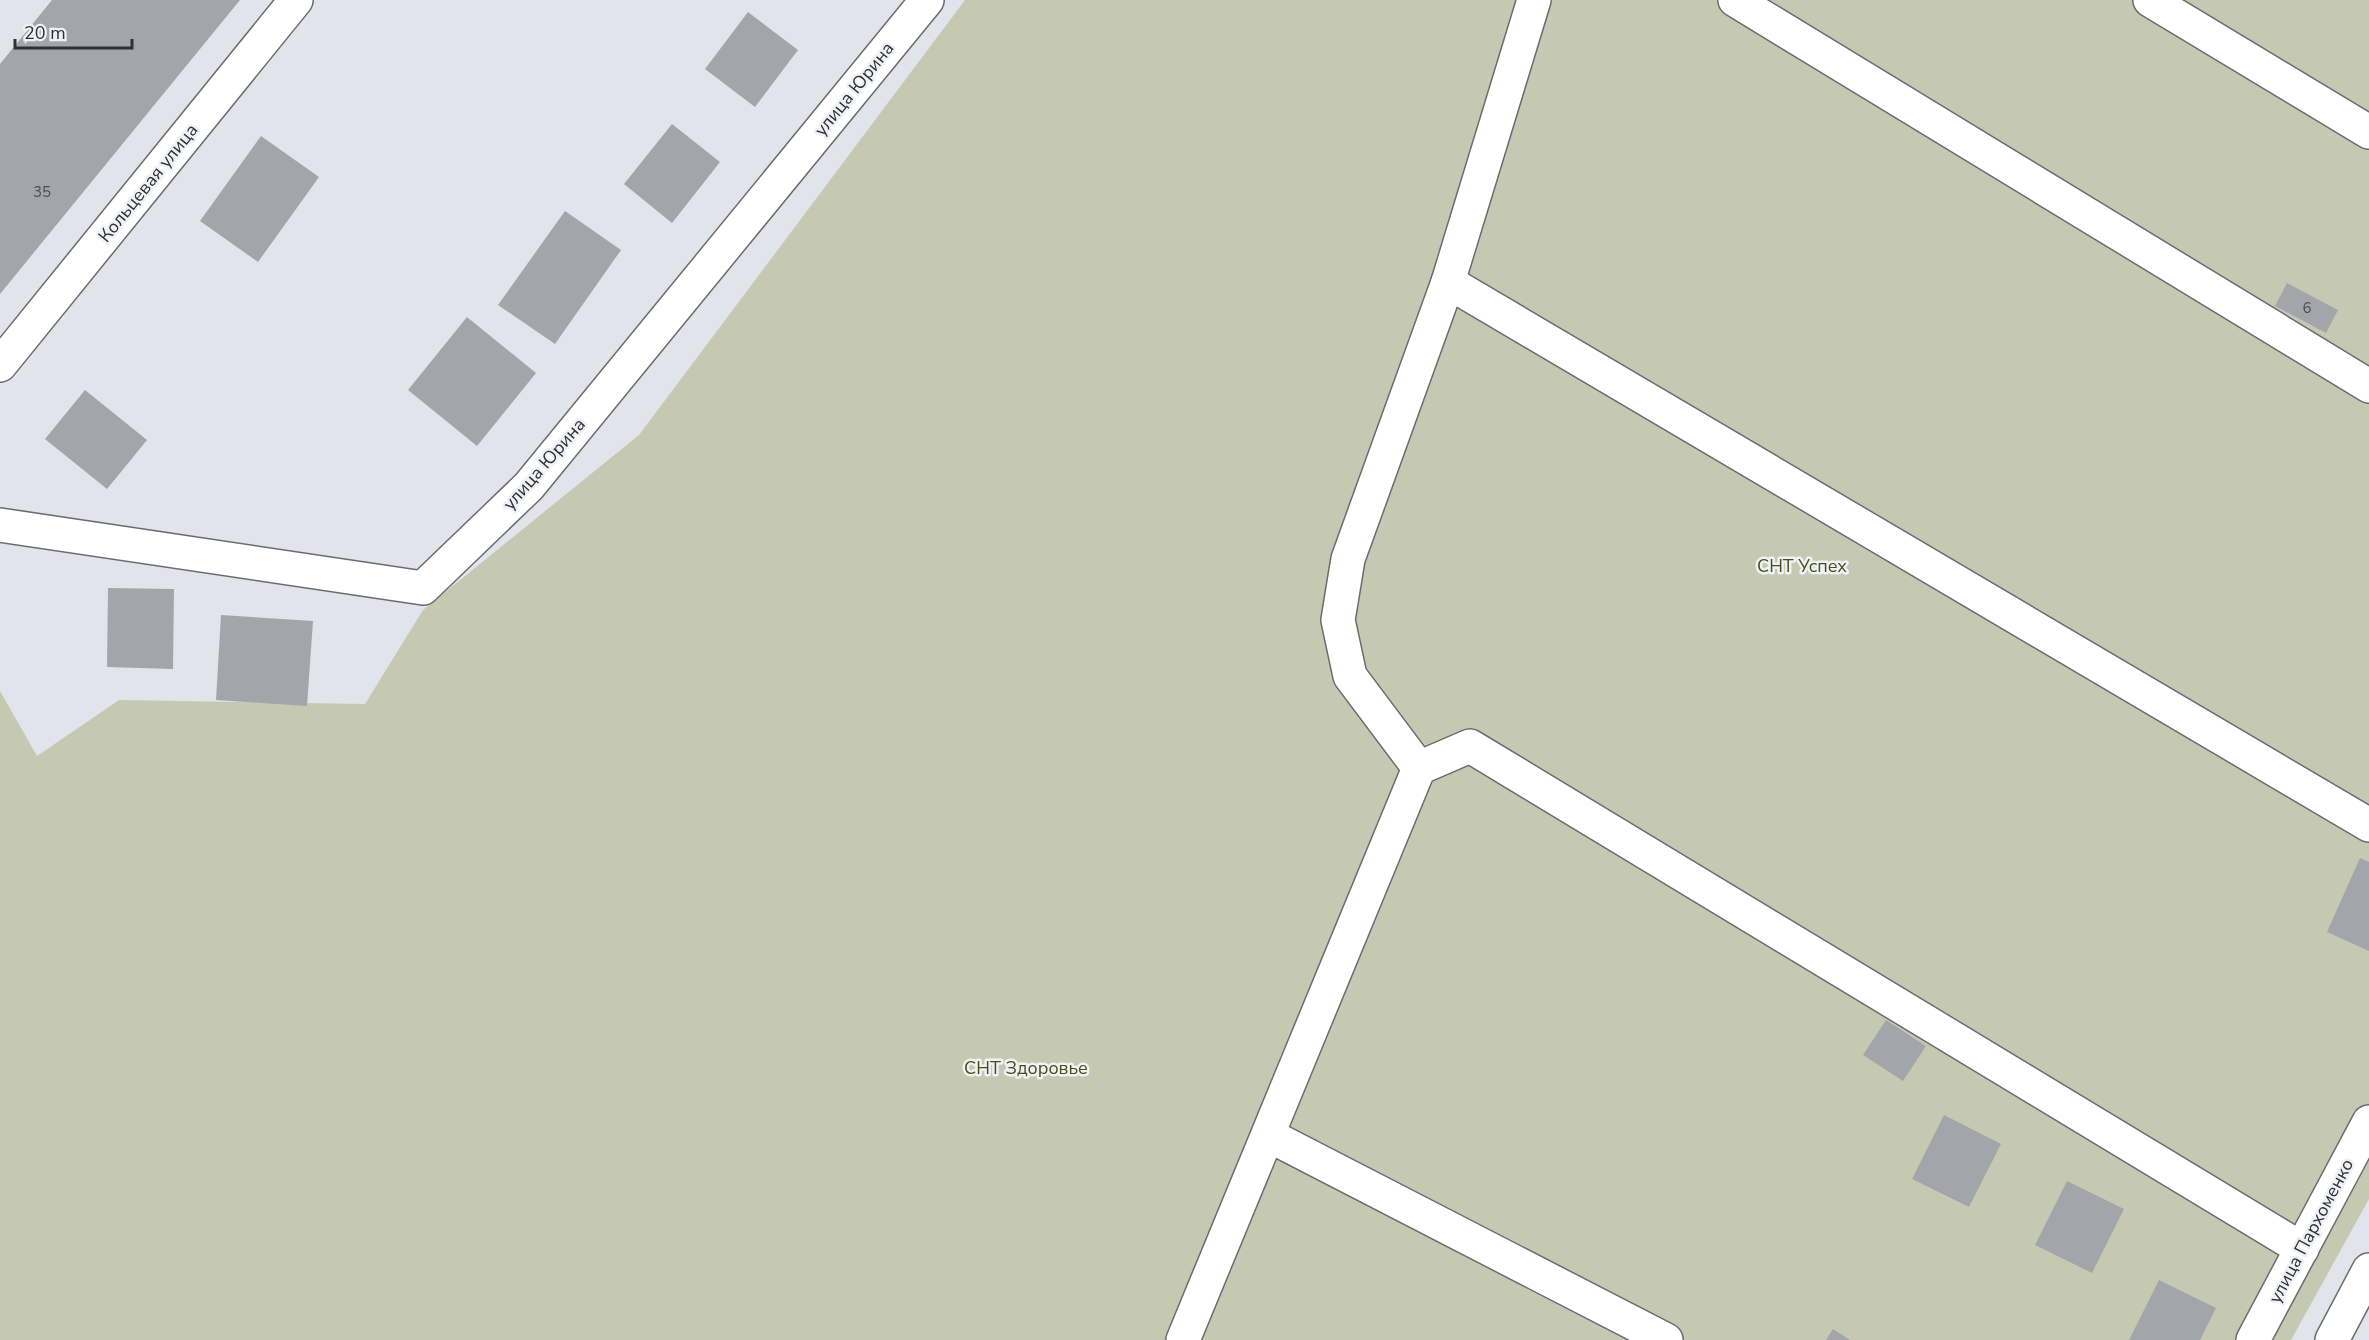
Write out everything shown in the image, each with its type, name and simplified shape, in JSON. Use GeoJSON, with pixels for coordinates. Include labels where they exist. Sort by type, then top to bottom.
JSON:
{"type":"FeatureCollection","features":[{"type":"Feature","properties":{"kind":"street","name":"Кольцевая улица"},"geometry":{"type":"LineString","coordinates":[[0,365],[296,0]]}},
{"type":"Feature","properties":{"kind":"street","name":"улица Юрина"},"geometry":{"type":"LineString","coordinates":[[0,525],[423,588],[529,486],[927,0]]}},
{"type":"Feature","properties":{"kind":"street"},"geometry":{"type":"LineString","coordinates":[[1419,768],[1350,676],[1338,620],[1348,559],[1448,282],[1534,0]]}},
{"type":"Feature","properties":{"kind":"street"},"geometry":{"type":"LineString","coordinates":[[1735,0],[2369,386]]}},
{"type":"Feature","properties":{"kind":"street"},"geometry":{"type":"LineString","coordinates":[[2150,0],[2369,132]]}},
{"type":"Feature","properties":{"kind":"street"},"geometry":{"type":"LineString","coordinates":[[1448,282],[2369,825]]}},
{"type":"Feature","properties":{"kind":"street"},"geometry":{"type":"LineString","coordinates":[[1184,1340],[1419,768],[1470,746],[2302,1249]]}},
{"type":"Feature","properties":{"kind":"street","name":"улица Пархоменко"},"geometry":{"type":"LineString","coordinates":[[2253,1340],[2369,1122]]}},
{"type":"Feature","properties":{"kind":"street"},"geometry":{"type":"LineString","coordinates":[[1268,1135],[1666,1340]]}},
{"type":"Feature","properties":{"kind":"street"},"geometry":{"type":"LineString","coordinates":[[2332,1340],[2369,1270]]}},
{"type":"Feature","properties":{"kind":"green space","name":"СНТ Успех"},"geometry":{"type":"Polygon","coordinates":[[[965,0],[2369,0],[2369,1199],[2291,1340],[0,1340],[0,691],[37,756],[119,700],[365,704],[423,610],[639,435],[965,0]]]}},
{"type":"Feature","properties":{"kind":"building"},"geometry":{"type":"Polygon","coordinates":[[[52,0],[240,0],[0,294],[0,64],[52,0]]]}},
{"type":"Feature","properties":{"kind":"building"},"geometry":{"type":"Polygon","coordinates":[[[748,12],[798,50],[755,107],[705,69],[748,12]]]}},
{"type":"Feature","properties":{"kind":"building"},"geometry":{"type":"Polygon","coordinates":[[[672,124],[720,162],[672,223],[624,184],[672,124]]]}},
{"type":"Feature","properties":{"kind":"building"},"geometry":{"type":"Polygon","coordinates":[[[261,136],[319,177],[258,262],[200,221],[261,136]]]}},
{"type":"Feature","properties":{"kind":"building"},"geometry":{"type":"Polygon","coordinates":[[[565,211],[621,250],[555,344],[498,305],[565,211]]]}},
{"type":"Feature","properties":{"kind":"building"},"geometry":{"type":"Polygon","coordinates":[[[2287,283],[2338,310],[2326,333],[2275,306],[2287,283]]]}},
{"type":"Feature","properties":{"kind":"building"},"geometry":{"type":"Polygon","coordinates":[[[467,317],[536,373],[477,446],[408,390],[467,317]]]}},
{"type":"Feature","properties":{"kind":"building"},"geometry":{"type":"Polygon","coordinates":[[[85,390],[147,440],[107,489],[45,439],[85,390]]]}},
{"type":"Feature","properties":{"kind":"building"},"geometry":{"type":"Polygon","coordinates":[[[108,588],[174,589],[173,669],[107,667],[108,588]]]}},
{"type":"Feature","properties":{"kind":"building"},"geometry":{"type":"Polygon","coordinates":[[[221,615],[313,621],[307,706],[216,700],[221,615]]]}},
{"type":"Feature","properties":{"kind":"building"},"geometry":{"type":"Polygon","coordinates":[[[2360,858],[2369,862],[2369,951],[2327,932],[2360,858]]]}},
{"type":"Feature","properties":{"kind":"building"},"geometry":{"type":"Polygon","coordinates":[[[1886,1020],[1926,1046],[1903,1081],[1863,1055],[1886,1020]]]}},
{"type":"Feature","properties":{"kind":"building"},"geometry":{"type":"Polygon","coordinates":[[[1944,1115],[2001,1144],[1969,1207],[1912,1179],[1944,1115]]]}},
{"type":"Feature","properties":{"kind":"building"},"geometry":{"type":"Polygon","coordinates":[[[2067,1181],[2124,1209],[2092,1273],[2035,1245],[2067,1181]]]}},
{"type":"Feature","properties":{"kind":"building"},"geometry":{"type":"Polygon","coordinates":[[[2159,1280],[2216,1308],[2200,1340],[2129,1340],[2159,1280]]]}},
{"type":"Feature","properties":{"kind":"building"},"geometry":{"type":"Polygon","coordinates":[[[1833,1329],[1850,1340],[1826,1340],[1833,1329]]]}},
{"type":"Feature","properties":{"kind":"park label","name":"СНТ Здоровье"},"geometry":{"type":"Point","coordinates":[1026,1068]}}]}
